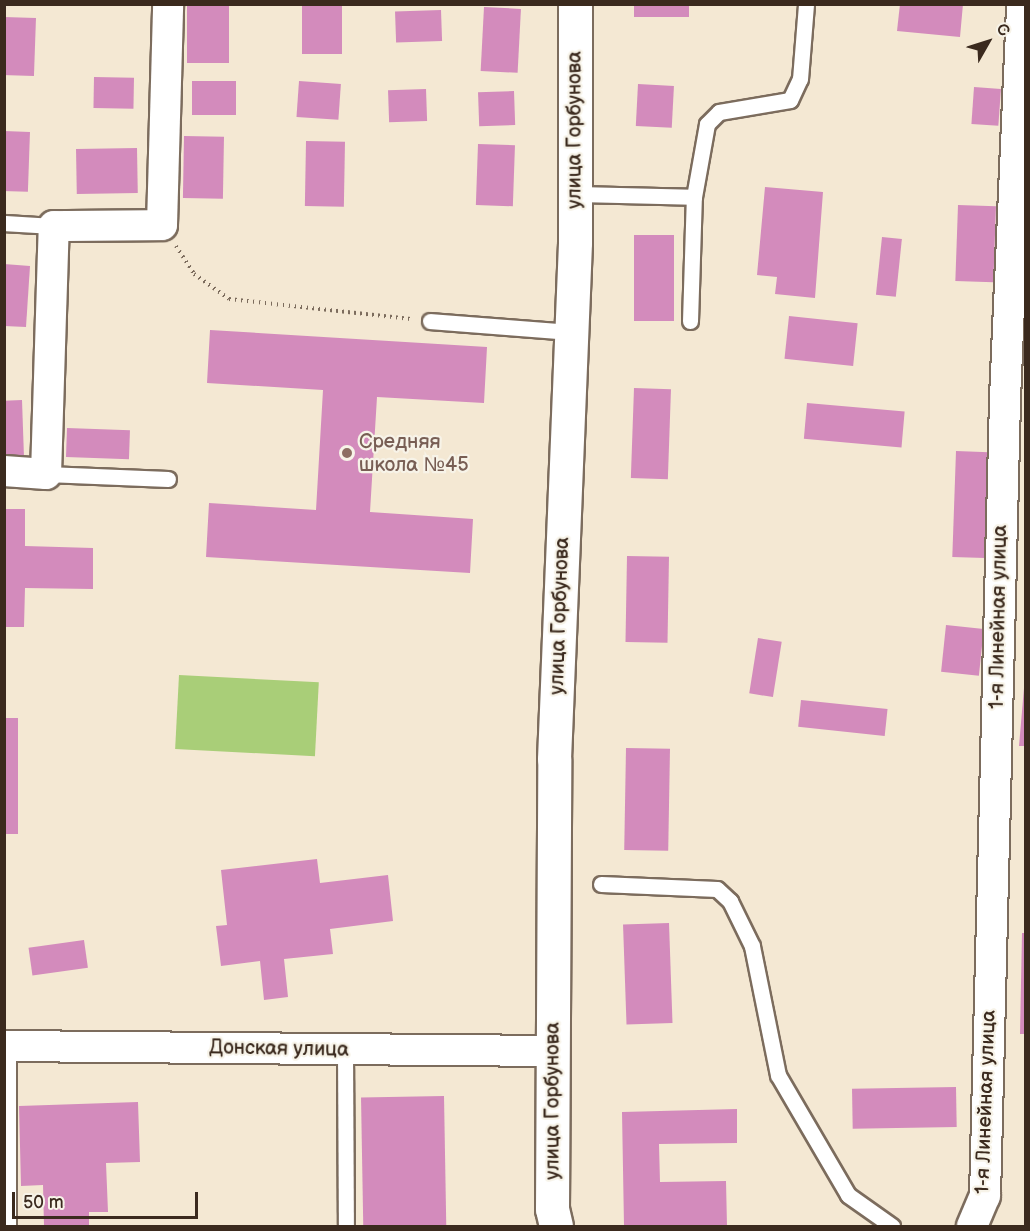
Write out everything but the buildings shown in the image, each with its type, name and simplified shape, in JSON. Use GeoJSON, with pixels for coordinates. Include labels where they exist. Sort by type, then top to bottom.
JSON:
{"type":"FeatureCollection","features":[{"type":"Feature","properties":{"kind":"street","name":"улица Горбунова"},"geometry":{"type":"LineString","coordinates":[[555,1227],[554,759],[575,194],[575,4]]}},
{"type":"Feature","properties":{"kind":"street","name":"1-я Линейная улица"},"geometry":{"type":"LineString","coordinates":[[972,1227],[985,1196],[1005,398],[1022,4]]}},
{"type":"Feature","properties":{"kind":"street"},"geometry":{"type":"LineString","coordinates":[[4,471],[46,474],[54,226],[162,225],[167,6]]}},
{"type":"Feature","properties":{"kind":"street","name":"Донская улица"},"geometry":{"type":"LineString","coordinates":[[6,1046],[553,1051]]}},
{"type":"Feature","properties":{"kind":"lane"},"geometry":{"type":"LineString","coordinates":[[690,321],[694,196],[707,124],[719,112],[790,100],[800,79],[806,4]]}},
{"type":"Feature","properties":{"kind":"lane"},"geometry":{"type":"LineString","coordinates":[[575,194],[694,196]]}},
{"type":"Feature","properties":{"kind":"lane"},"geometry":{"type":"LineString","coordinates":[[4,223],[54,226]]}},
{"type":"Feature","properties":{"kind":"lane"},"geometry":{"type":"LineString","coordinates":[[430,321],[570,332]]}},
{"type":"Feature","properties":{"kind":"lane"},"geometry":{"type":"LineString","coordinates":[[46,474],[168,479]]}},
{"type":"Feature","properties":{"kind":"lane"},"geometry":{"type":"LineString","coordinates":[[601,884],[717,889],[730,901],[753,946],[778,1075],[848,1195],[892,1227]]}},
{"type":"Feature","properties":{"kind":"lane"},"geometry":{"type":"LineString","coordinates":[[6,1046],[8,1227]]}},
{"type":"Feature","properties":{"kind":"lane"},"geometry":{"type":"LineString","coordinates":[[345,1049],[346,1227]]}},
{"type":"Feature","properties":{"kind":"path"},"geometry":{"type":"LineString","coordinates":[[162,225],[194,274],[229,300],[430,321]]}},
{"type":"Feature","properties":{"kind":"green space"},"geometry":{"type":"Polygon","coordinates":[[[179,675],[319,682],[315,756],[175,749],[179,675]]]}},
{"type":"Feature","properties":{"kind":"place","name":"Средняя школа №45"},"geometry":{"type":"Point","coordinates":[347,453]}}]}
